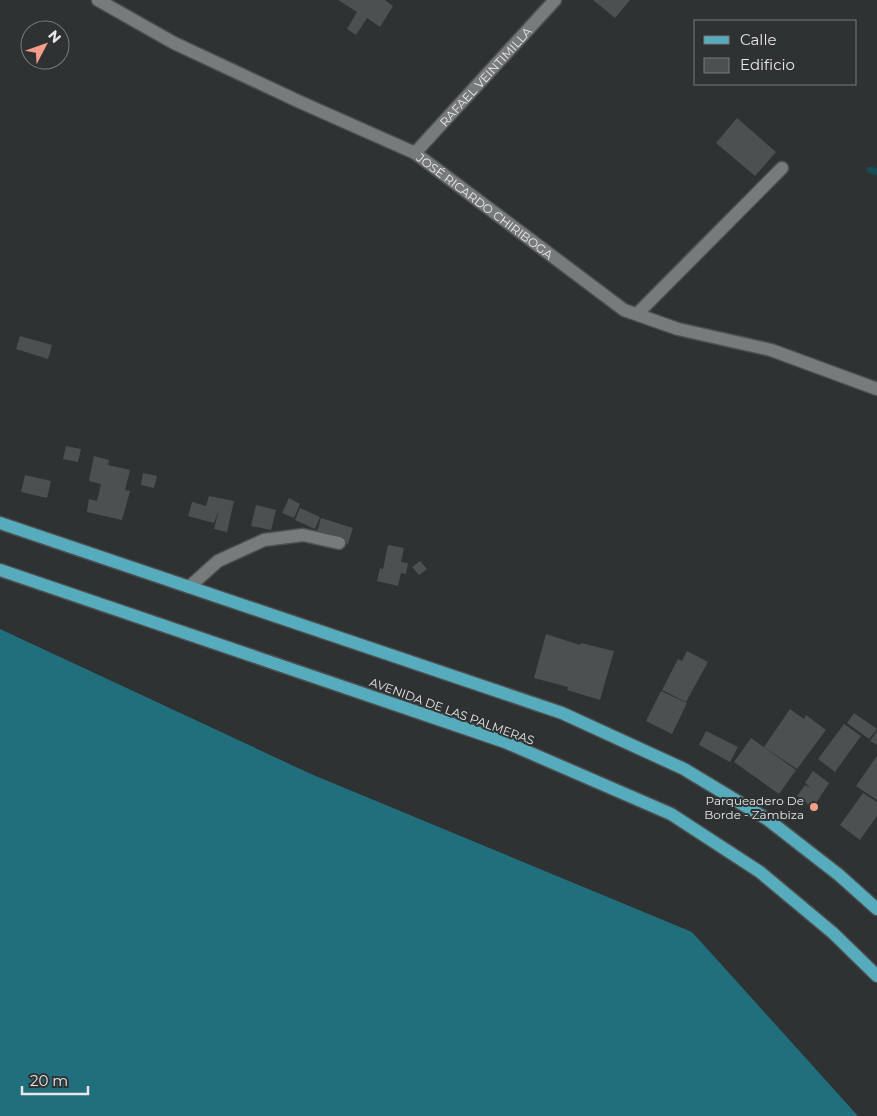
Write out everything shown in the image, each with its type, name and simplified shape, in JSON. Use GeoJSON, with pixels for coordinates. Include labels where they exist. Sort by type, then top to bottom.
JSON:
{"type":"FeatureCollection","features":[{"type":"Feature","properties":{"kind":"main road"},"geometry":{"type":"LineString","coordinates":[[0,523],[562,713],[684,769],[767,819],[839,875],[877,909]]}},
{"type":"Feature","properties":{"kind":"main road","name":"AVENIDA DE LAS PALMERAS"},"geometry":{"type":"LineString","coordinates":[[0,570],[505,742],[671,814],[760,872],[833,933],[877,976]]}},
{"type":"Feature","properties":{"kind":"street","name":"JOSÉ RICARDO CHIRIBOGA"},"geometry":{"type":"LineString","coordinates":[[98,0],[174,43],[415,153],[624,310],[678,329],[771,350],[877,389]]}},
{"type":"Feature","properties":{"kind":"street","name":"RAFAEL VEINTIMILLA"},"geometry":{"type":"LineString","coordinates":[[415,153],[555,0]]}},
{"type":"Feature","properties":{"kind":"street"},"geometry":{"type":"LineString","coordinates":[[637,314],[782,168]]}},
{"type":"Feature","properties":{"kind":"street"},"geometry":{"type":"LineString","coordinates":[[190,587],[218,561],[264,540],[302,535],[339,543]]}},
{"type":"Feature","properties":{"kind":"shaded area"},"geometry":{"type":"Polygon","coordinates":[[[0,629],[311,774],[692,932],[858,1116],[0,1116],[0,629]]]}},
{"type":"Feature","properties":{"kind":"building"},"geometry":{"type":"Polygon","coordinates":[[[338,0],[385,0],[393,6],[380,27],[367,18],[356,35],[347,29],[357,12],[338,0]]]}},
{"type":"Feature","properties":{"kind":"building"},"geometry":{"type":"Polygon","coordinates":[[[593,0],[630,0],[615,18],[593,0]]]}},
{"type":"Feature","properties":{"kind":"building"},"geometry":{"type":"Polygon","coordinates":[[[737,118],[776,152],[755,176],[716,143],[737,118]]]}},
{"type":"Feature","properties":{"kind":"building"},"geometry":{"type":"Polygon","coordinates":[[[20,336],[52,345],[48,359],[16,349],[20,336]]]}},
{"type":"Feature","properties":{"kind":"building"},"geometry":{"type":"Polygon","coordinates":[[[66,446],[81,449],[78,462],[63,459],[66,446]]]}},
{"type":"Feature","properties":{"kind":"building"},"geometry":{"type":"Polygon","coordinates":[[[94,456],[109,460],[108,465],[130,470],[125,490],[130,491],[122,520],[87,512],[89,499],[97,501],[101,484],[89,481],[94,456]]]}},
{"type":"Feature","properties":{"kind":"building"},"geometry":{"type":"Polygon","coordinates":[[[143,473],[157,476],[154,488],[141,485],[143,473]]]}},
{"type":"Feature","properties":{"kind":"building"},"geometry":{"type":"Polygon","coordinates":[[[25,475],[51,481],[47,498],[21,492],[25,475]]]}},
{"type":"Feature","properties":{"kind":"building"},"geometry":{"type":"Polygon","coordinates":[[[209,496],[234,501],[227,532],[214,529],[219,509],[214,523],[188,516],[192,502],[206,506],[209,496]]]}},
{"type":"Feature","properties":{"kind":"building"},"geometry":{"type":"Polygon","coordinates":[[[289,498],[300,504],[294,518],[282,513],[289,498]]]}},
{"type":"Feature","properties":{"kind":"building"},"geometry":{"type":"Polygon","coordinates":[[[256,505],[276,510],[271,530],[251,526],[256,505]]]}},
{"type":"Feature","properties":{"kind":"building"},"geometry":{"type":"Polygon","coordinates":[[[300,508],[320,517],[315,529],[295,520],[300,508]]]}},
{"type":"Feature","properties":{"kind":"building"},"geometry":{"type":"Polygon","coordinates":[[[321,518],[353,528],[348,544],[316,535],[321,518]]]}},
{"type":"Feature","properties":{"kind":"building"},"geometry":{"type":"Polygon","coordinates":[[[388,545],[404,548],[401,562],[408,563],[406,574],[401,573],[398,586],[377,581],[380,568],[383,569],[388,545]]]}},
{"type":"Feature","properties":{"kind":"building"},"geometry":{"type":"Polygon","coordinates":[[[420,561],[427,569],[419,575],[412,567],[420,561]]]}},
{"type":"Feature","properties":{"kind":"building"},"geometry":{"type":"Polygon","coordinates":[[[546,634],[580,645],[581,643],[614,651],[600,700],[567,690],[568,687],[534,678],[546,634]]]}},
{"type":"Feature","properties":{"kind":"building"},"geometry":{"type":"Polygon","coordinates":[[[687,651],[708,662],[686,702],[662,690],[678,659],[682,661],[687,651]]]}},
{"type":"Feature","properties":{"kind":"building"},"geometry":{"type":"Polygon","coordinates":[[[661,691],[687,703],[672,734],[646,721],[661,691]]]}},
{"type":"Feature","properties":{"kind":"building"},"geometry":{"type":"Polygon","coordinates":[[[790,709],[804,719],[806,715],[826,730],[797,769],[764,747],[790,709]]]}},
{"type":"Feature","properties":{"kind":"building"},"geometry":{"type":"Polygon","coordinates":[[[854,713],[877,729],[869,739],[847,723],[854,713]]]}},
{"type":"Feature","properties":{"kind":"building"},"geometry":{"type":"Polygon","coordinates":[[[844,724],[861,736],[835,772],[818,759],[844,724]]]}},
{"type":"Feature","properties":{"kind":"building"},"geometry":{"type":"Polygon","coordinates":[[[706,731],[738,747],[730,762],[699,745],[706,731]]]}},
{"type":"Feature","properties":{"kind":"building"},"geometry":{"type":"Polygon","coordinates":[[[877,731],[877,745],[870,741],[877,731]]]}},
{"type":"Feature","properties":{"kind":"building"},"geometry":{"type":"Polygon","coordinates":[[[751,738],[796,770],[779,794],[734,762],[751,738]]]}},
{"type":"Feature","properties":{"kind":"building"},"geometry":{"type":"Polygon","coordinates":[[[877,756],[877,800],[856,786],[877,756]]]}},
{"type":"Feature","properties":{"kind":"building"},"geometry":{"type":"Polygon","coordinates":[[[813,771],[829,783],[813,808],[797,796],[805,785],[811,788],[805,783],[813,771]]]}},
{"type":"Feature","properties":{"kind":"building"},"geometry":{"type":"Polygon","coordinates":[[[863,793],[877,802],[877,816],[860,840],[840,825],[863,793]]]}},
{"type":"Feature","properties":{"kind":"waterway"},"geometry":{"type":"LineString","coordinates":[[870,170],[877,172]]}},
{"type":"Feature","properties":{"kind":"place","name":"Parqueadero De Borde - Zambiza"},"geometry":{"type":"Point","coordinates":[814,807]}}]}
